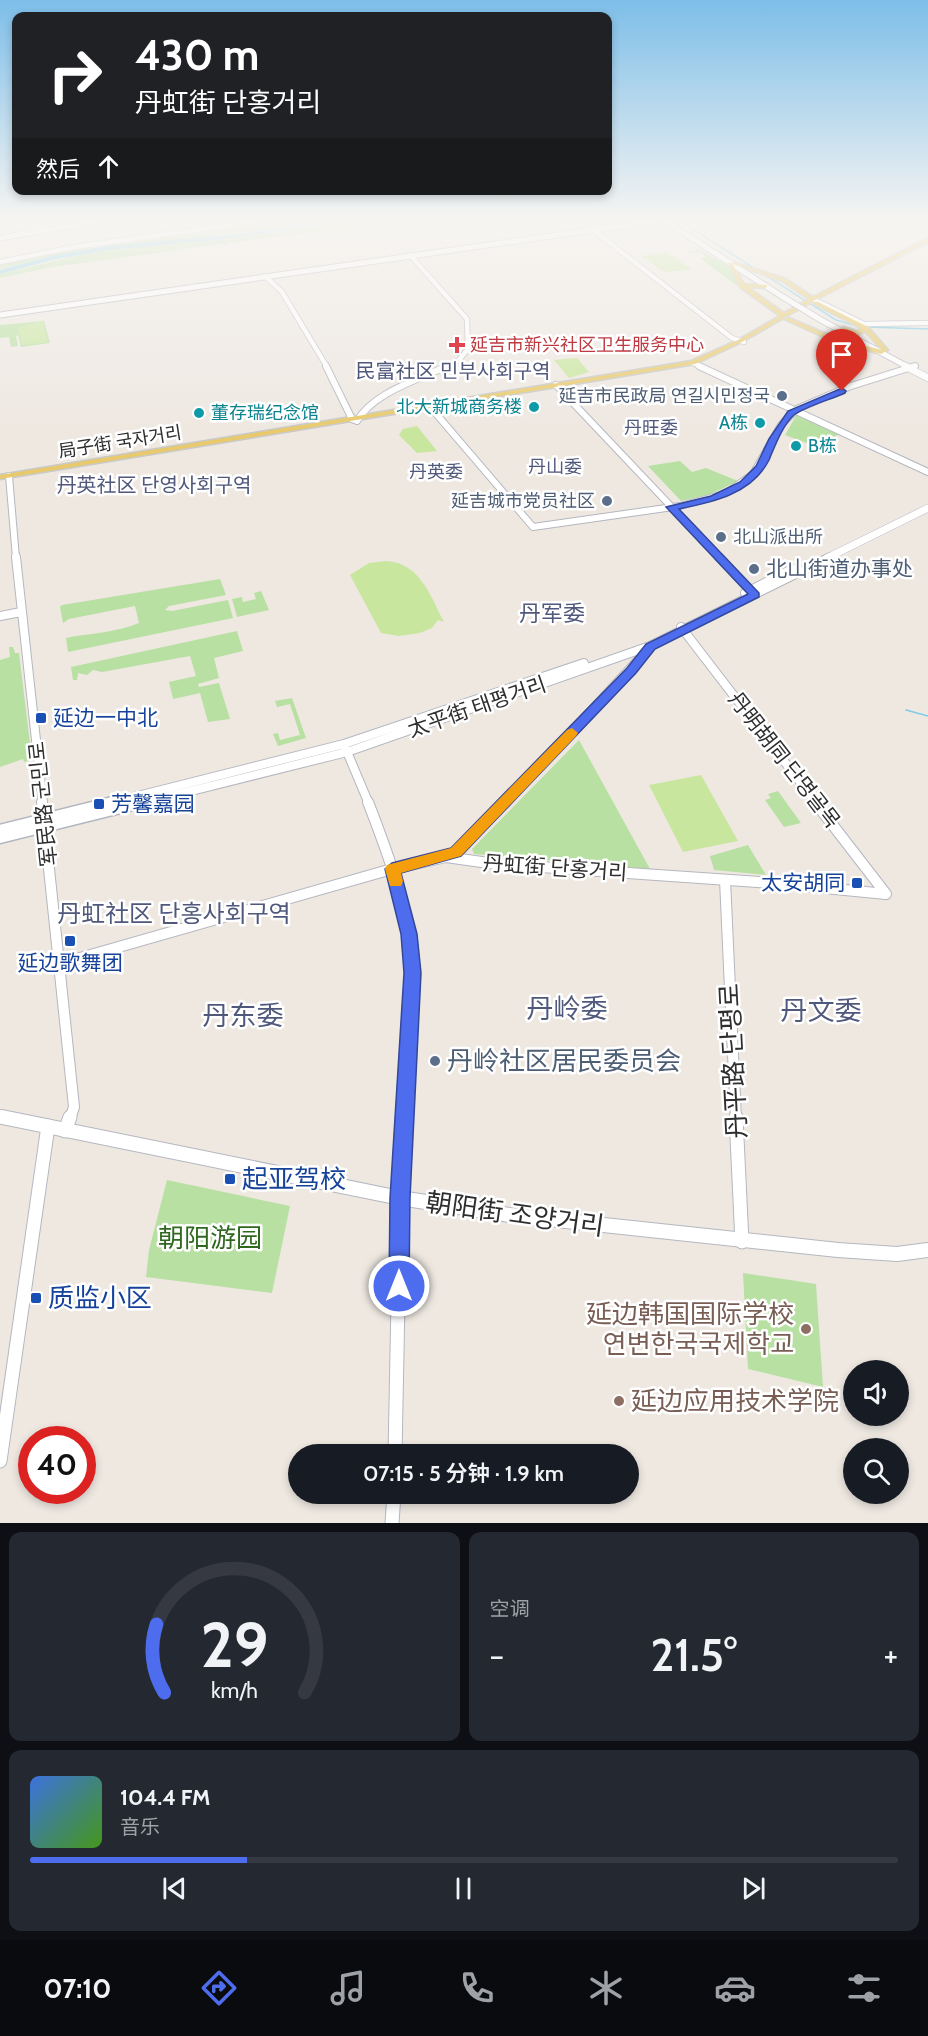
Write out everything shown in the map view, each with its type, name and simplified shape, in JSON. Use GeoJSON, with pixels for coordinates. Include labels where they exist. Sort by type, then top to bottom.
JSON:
{"type":"FeatureCollection","features":[{"type":"Feature","properties":{"kind":"main road"},"geometry":{"type":"LineString","coordinates":[[0,315],[177,289]]}},
{"type":"Feature","properties":{"kind":"main road"},"geometry":{"type":"LineString","coordinates":[[746,289],[786,317],[831,339],[883,351]]}},
{"type":"Feature","properties":{"kind":"main road"},"geometry":{"type":"LineString","coordinates":[[748,289],[786,317],[842,333],[883,351],[928,378]]}},
{"type":"Feature","properties":{"kind":"main road"},"geometry":{"type":"LineString","coordinates":[[774,289],[842,333],[855,333],[864,328]]}},
{"type":"Feature","properties":{"kind":"main road"},"geometry":{"type":"LineString","coordinates":[[776,289],[785,297]]}},
{"type":"Feature","properties":{"kind":"main road"},"geometry":{"type":"LineString","coordinates":[[795,289],[813,302],[864,328],[883,351]]}},
{"type":"Feature","properties":{"kind":"main road"},"geometry":{"type":"LineString","coordinates":[[796,289],[813,302]]}},
{"type":"Feature","properties":{"kind":"main road","name":"局子街 국자거리"},"geometry":{"type":"LineString","coordinates":[[0,479],[695,364],[742,342],[838,289]]}},
{"type":"Feature","properties":{"kind":"main road"},"geometry":{"type":"LineString","coordinates":[[912,367],[928,372]]}},
{"type":"Feature","properties":{"kind":"main road","name":"局子街 국자거리"},"geometry":{"type":"LineString","coordinates":[[356,419],[432,409],[558,386]]}},
{"type":"Feature","properties":{"kind":"main road","name":"太平街 태평거리"},"geometry":{"type":"LineString","coordinates":[[0,830],[45,822],[346,748],[650,646],[928,501]]}},
{"type":"Feature","properties":{"kind":"main road","name":"太平街 태평거리"},"geometry":{"type":"LineString","coordinates":[[753,593],[928,508]]}},
{"type":"Feature","properties":{"kind":"main road","name":"太平街 태평거리"},"geometry":{"type":"LineString","coordinates":[[346,748],[683,629]]}},
{"type":"Feature","properties":{"kind":"main road","name":"太平街 태평거리"},"geometry":{"type":"LineString","coordinates":[[0,838],[45,822]]}},
{"type":"Feature","properties":{"kind":"main road","name":"朝阳街 조양거리"},"geometry":{"type":"LineString","coordinates":[[0,1116],[400,1198],[510,1215],[742,1242],[870,1253],[897,1254],[928,1250]]}},
{"type":"Feature","properties":{"kind":"street"},"geometry":{"type":"LineString","coordinates":[[279,289],[328,369],[338,394],[356,419],[375,401],[459,360],[468,349],[467,319],[440,289]]}},
{"type":"Feature","properties":{"kind":"street"},"geometry":{"type":"LineString","coordinates":[[669,289],[724,332],[742,342]]}},
{"type":"Feature","properties":{"kind":"street"},"geometry":{"type":"LineString","coordinates":[[813,302],[864,324],[928,323]]}},
{"type":"Feature","properties":{"kind":"street"},"geometry":{"type":"LineString","coordinates":[[695,364],[928,472]]}},
{"type":"Feature","properties":{"kind":"street"},"geometry":{"type":"LineString","coordinates":[[432,409],[533,527],[672,507],[714,498],[750,479],[760,468],[786,418],[795,410],[912,367]]}},
{"type":"Feature","properties":{"kind":"street"},"geometry":{"type":"LineString","coordinates":[[558,386],[753,593]]}},
{"type":"Feature","properties":{"kind":"street","name":"军民路 군민로"},"geometry":{"type":"LineString","coordinates":[[9,477],[21,612],[74,1107],[65,1131]]}},
{"type":"Feature","properties":{"kind":"street"},"geometry":{"type":"LineString","coordinates":[[0,616],[21,612]]}},
{"type":"Feature","properties":{"kind":"street","name":"丹明胡同 단명골목"},"geometry":{"type":"LineString","coordinates":[[683,629],[886,894]]}},
{"type":"Feature","properties":{"kind":"street"},"geometry":{"type":"LineString","coordinates":[[446,857],[456,852],[481,829],[631,670],[657,638]]}},
{"type":"Feature","properties":{"kind":"street"},"geometry":{"type":"LineString","coordinates":[[346,748],[392,869],[409,934],[413,973],[400,1198],[399,1374],[396,1444]]}},
{"type":"Feature","properties":{"kind":"street","name":"丹虹街 단홍거리"},"geometry":{"type":"LineString","coordinates":[[59,964],[392,869],[446,857],[496,864],[886,894]]}},
{"type":"Feature","properties":{"kind":"street","name":"丹平路 단평로"},"geometry":{"type":"LineString","coordinates":[[725,880],[742,1242]]}},
{"type":"Feature","properties":{"kind":"street"},"geometry":{"type":"LineString","coordinates":[[0,1461],[48,1126]]}},
{"type":"Feature","properties":{"kind":"street"},"geometry":{"type":"LineString","coordinates":[[392,1523],[393,1504]]}},
{"type":"Feature","properties":{"kind":"green space"},"geometry":{"type":"Polygon","coordinates":[[[42,321],[48,342],[22,345],[18,328],[42,321]]]}},
{"type":"Feature","properties":{"kind":"green space"},"geometry":{"type":"Polygon","coordinates":[[[44,321],[50,343],[21,347],[18,335],[16,336],[18,346],[11,347],[9,337],[0,338],[0,325],[44,321]]]}},
{"type":"Feature","properties":{"kind":"green space"},"geometry":{"type":"Polygon","coordinates":[[[577,358],[589,372],[569,378],[554,360],[577,358]]]}},
{"type":"Feature","properties":{"kind":"green space"},"geometry":{"type":"Polygon","coordinates":[[[797,414],[839,434],[817,447],[785,435],[797,414]]]}},
{"type":"Feature","properties":{"kind":"green space"},"geometry":{"type":"Polygon","coordinates":[[[417,426],[437,451],[417,453],[399,435],[403,429],[417,426]]]}},
{"type":"Feature","properties":{"kind":"green space"},"geometry":{"type":"Polygon","coordinates":[[[680,461],[692,472],[706,468],[738,481],[711,494],[681,501],[648,466],[680,461]]]}},
{"type":"Feature","properties":{"kind":"green space"},"geometry":{"type":"Polygon","coordinates":[[[386,561],[398,563],[416,574],[444,622],[438,620],[432,628],[420,633],[399,636],[381,633],[350,575],[369,563],[386,561]]]}},
{"type":"Feature","properties":{"kind":"green space"},"geometry":{"type":"Polygon","coordinates":[[[220,579],[226,595],[169,606],[165,610],[172,611],[228,600],[233,618],[68,652],[66,638],[112,631],[139,623],[135,606],[69,619],[63,623],[60,607],[62,605],[220,579]]]}},
{"type":"Feature","properties":{"kind":"green space"},"geometry":{"type":"Polygon","coordinates":[[[261,591],[269,610],[237,617],[232,599],[242,597],[243,602],[256,599],[254,593],[261,591]]]}},
{"type":"Feature","properties":{"kind":"green space"},"geometry":{"type":"Polygon","coordinates":[[[237,631],[243,651],[214,658],[219,678],[198,684],[199,687],[219,683],[230,719],[208,722],[200,693],[173,699],[169,682],[196,676],[190,656],[102,672],[93,670],[87,675],[78,673],[77,680],[73,680],[71,667],[237,631]]]}},
{"type":"Feature","properties":{"kind":"green space"},"geometry":{"type":"Polygon","coordinates":[[[9,647],[13,647],[15,653],[19,653],[32,760],[24,762],[23,759],[0,767],[0,660],[10,657],[9,647]]]}},
{"type":"Feature","properties":{"kind":"green space"},"geometry":{"type":"Polygon","coordinates":[[[292,698],[306,738],[278,746],[273,734],[278,733],[280,740],[300,735],[290,704],[277,707],[275,701],[292,698]]]}},
{"type":"Feature","properties":{"kind":"green space"},"geometry":{"type":"Polygon","coordinates":[[[579,740],[650,869],[474,854],[472,849],[579,740]]]}},
{"type":"Feature","properties":{"kind":"green space"},"geometry":{"type":"Polygon","coordinates":[[[701,775],[738,841],[683,852],[649,785],[701,775]]]}},
{"type":"Feature","properties":{"kind":"green space"},"geometry":{"type":"Polygon","coordinates":[[[778,791],[801,823],[784,827],[765,800],[771,798],[768,794],[778,791]]]}},
{"type":"Feature","properties":{"kind":"green space"},"geometry":{"type":"Polygon","coordinates":[[[748,845],[766,875],[714,870],[710,856],[748,845]]]}},
{"type":"Feature","properties":{"kind":"green space","name":"朝阳游园"},"geometry":{"type":"Polygon","coordinates":[[[167,1180],[290,1206],[272,1293],[146,1277],[149,1250],[167,1180]]]}},
{"type":"Feature","properties":{"kind":"green space"},"geometry":{"type":"Polygon","coordinates":[[[743,1273],[816,1284],[823,1387],[748,1369],[743,1273]]]}},
{"type":"Feature","properties":{"kind":"waterway"},"geometry":{"type":"LineString","coordinates":[[787,289],[836,320],[858,326]]}},
{"type":"Feature","properties":{"kind":"waterway"},"geometry":{"type":"LineString","coordinates":[[866,327],[928,329]]}},
{"type":"Feature","properties":{"kind":"waterway"},"geometry":{"type":"LineString","coordinates":[[906,710],[928,716]]}},
{"type":"Feature","properties":{"kind":"slow traffic"},"geometry":{"type":"LineString","coordinates":[[395,881],[392,869],[446,857],[456,852],[481,829],[572,733]]}},
{"type":"Feature","properties":{"kind":"place","name":"延吉市新兴社区卫生服务中心"},"geometry":{"type":"Point","coordinates":[457,345]}},
{"type":"Feature","properties":{"kind":"place","name":"延吉市民政局 연길시민정국"},"geometry":{"type":"Point","coordinates":[782,396]}},
{"type":"Feature","properties":{"kind":"place","name":"北大新城商务楼"},"geometry":{"type":"Point","coordinates":[534,407]}},
{"type":"Feature","properties":{"kind":"place","name":"董存瑞纪念馆"},"geometry":{"type":"Point","coordinates":[199,413]}},
{"type":"Feature","properties":{"kind":"place","name":"A栋"},"geometry":{"type":"Point","coordinates":[760,423]}},
{"type":"Feature","properties":{"kind":"place","name":"B栋"},"geometry":{"type":"Point","coordinates":[796,446]}},
{"type":"Feature","properties":{"kind":"place","name":"延吉城市党员社区"},"geometry":{"type":"Point","coordinates":[607,501]}},
{"type":"Feature","properties":{"kind":"place","name":"北山派出所"},"geometry":{"type":"Point","coordinates":[721,537]}},
{"type":"Feature","properties":{"kind":"place","name":"北山街道办事处"},"geometry":{"type":"Point","coordinates":[754,569]}},
{"type":"Feature","properties":{"kind":"place","name":"延边一中北"},"geometry":{"type":"Point","coordinates":[41,718]}},
{"type":"Feature","properties":{"kind":"place","name":"芳馨嘉园"},"geometry":{"type":"Point","coordinates":[99,804]}},
{"type":"Feature","properties":{"kind":"place","name":"太安胡同"},"geometry":{"type":"Point","coordinates":[857,883]}},
{"type":"Feature","properties":{"kind":"place","name":"延边歌舞团"},"geometry":{"type":"Point","coordinates":[70,941]}},
{"type":"Feature","properties":{"kind":"place","name":"丹岭社区居民委员会"},"geometry":{"type":"Point","coordinates":[435,1061]}},
{"type":"Feature","properties":{"kind":"place","name":"起亚驾校"},"geometry":{"type":"Point","coordinates":[230,1179]}},
{"type":"Feature","properties":{"kind":"place","name":"质监小区"},"geometry":{"type":"Point","coordinates":[36,1298]}},
{"type":"Feature","properties":{"kind":"place","name":"延边韩国国际学校 연변한국국제학교"},"geometry":{"type":"Point","coordinates":[806,1329]}},
{"type":"Feature","properties":{"kind":"place","name":"延边应用技术学院"},"geometry":{"type":"Point","coordinates":[619,1401]}},
{"type":"Feature","properties":{"kind":"district","name":"民富社区 민부사회구역"},"geometry":{"type":"Point","coordinates":[453,371]}},
{"type":"Feature","properties":{"kind":"district","name":"丹旺委"},"geometry":{"type":"Point","coordinates":[651,428]}},
{"type":"Feature","properties":{"kind":"district","name":"丹山委"},"geometry":{"type":"Point","coordinates":[555,467]}},
{"type":"Feature","properties":{"kind":"district","name":"丹英委"},"geometry":{"type":"Point","coordinates":[436,472]}},
{"type":"Feature","properties":{"kind":"district","name":"丹英社区 단영사회구역"},"geometry":{"type":"Point","coordinates":[154,485]}},
{"type":"Feature","properties":{"kind":"district","name":"丹军委"},"geometry":{"type":"Point","coordinates":[552,613]}},
{"type":"Feature","properties":{"kind":"district","name":"丹虹社区 단홍사회구역"},"geometry":{"type":"Point","coordinates":[174,914]}},
{"type":"Feature","properties":{"kind":"district","name":"丹岭委"},"geometry":{"type":"Point","coordinates":[567,1009]}},
{"type":"Feature","properties":{"kind":"district","name":"丹文委"},"geometry":{"type":"Point","coordinates":[821,1011]}},
{"type":"Feature","properties":{"kind":"district","name":"丹东委"},"geometry":{"type":"Point","coordinates":[243,1016]}},
{"type":"Feature","properties":{"kind":"route"},"geometry":{"type":"LineString","coordinates":[[399,1286],[400,1198],[407,1042],[413,973],[409,934],[392,869],[446,857],[456,852],[481,829],[631,670],[650,646],[672,638],[755,595],[672,507],[705,501],[736,489],[760,468],[774,439],[791,413],[842,391]]}}]}
